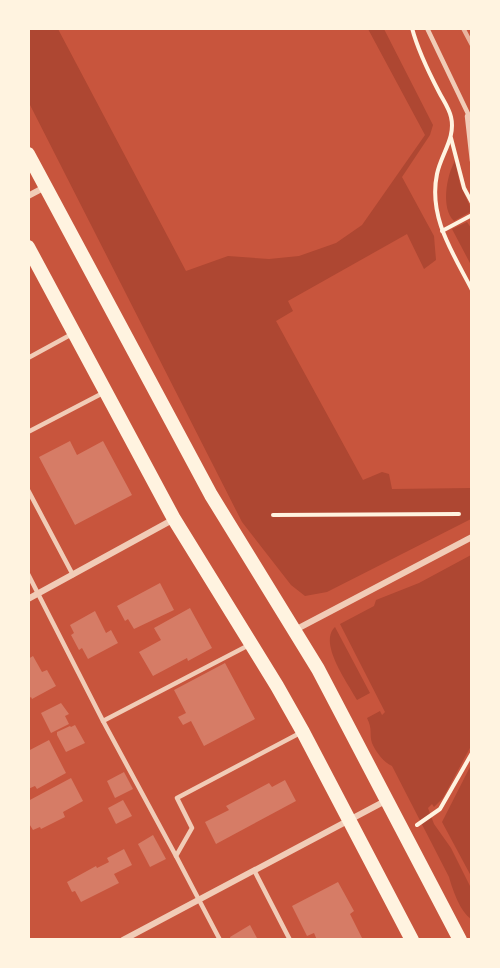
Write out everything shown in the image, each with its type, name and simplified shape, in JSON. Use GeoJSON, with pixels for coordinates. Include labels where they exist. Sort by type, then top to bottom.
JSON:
{"type":"FeatureCollection","features":[{"type":"Feature","properties":{"kind":"highway"},"geometry":{"type":"LineString","coordinates":[[28,154],[211,495],[295,630],[388,800],[460,939]]}},
{"type":"Feature","properties":{"kind":"highway"},"geometry":{"type":"LineString","coordinates":[[28,247],[174,519],[303,732],[412,939]]}},
{"type":"Feature","properties":{"kind":"street"},"geometry":{"type":"LineString","coordinates":[[28,196],[46,187]]}},
{"type":"Feature","properties":{"kind":"street"},"geometry":{"type":"LineString","coordinates":[[28,599],[174,519]]}},
{"type":"Feature","properties":{"kind":"street"},"geometry":{"type":"LineString","coordinates":[[295,630],[471,537]]}},
{"type":"Feature","properties":{"kind":"street"},"geometry":{"type":"LineString","coordinates":[[123,939],[388,800]]}},
{"type":"Feature","properties":{"kind":"lane"},"geometry":{"type":"LineString","coordinates":[[427,28],[471,122]]}},
{"type":"Feature","properties":{"kind":"lane"},"geometry":{"type":"LineString","coordinates":[[467,110],[471,161]]}},
{"type":"Feature","properties":{"kind":"lane"},"geometry":{"type":"LineString","coordinates":[[28,358],[74,333]]}},
{"type":"Feature","properties":{"kind":"lane"},"geometry":{"type":"LineString","coordinates":[[28,432],[105,392]]}},
{"type":"Feature","properties":{"kind":"lane"},"geometry":{"type":"LineString","coordinates":[[28,490],[73,576]]}},
{"type":"Feature","properties":{"kind":"lane"},"geometry":{"type":"LineString","coordinates":[[28,574],[220,939]]}},
{"type":"Feature","properties":{"kind":"lane"},"geometry":{"type":"LineString","coordinates":[[104,721],[251,643]]}},
{"type":"Feature","properties":{"kind":"lane"},"geometry":{"type":"LineString","coordinates":[[176,856],[192,828],[177,798],[303,732]]}},
{"type":"Feature","properties":{"kind":"lane"},"geometry":{"type":"LineString","coordinates":[[254,870],[290,939]]}},
{"type":"Feature","properties":{"kind":"path"},"geometry":{"type":"LineString","coordinates":[[412,28],[420,54],[451,117],[451,138],[464,188],[471,203]]}},
{"type":"Feature","properties":{"kind":"path"},"geometry":{"type":"LineString","coordinates":[[451,138],[437,172],[436,213],[442,231],[471,290]]}},
{"type":"Feature","properties":{"kind":"path"},"geometry":{"type":"LineString","coordinates":[[442,231],[471,215]]}},
{"type":"Feature","properties":{"kind":"path"},"geometry":{"type":"LineString","coordinates":[[273,515],[459,514]]}},
{"type":"Feature","properties":{"kind":"path"},"geometry":{"type":"LineString","coordinates":[[416,825],[440,809],[471,753]]}},
{"type":"Feature","properties":{"kind":"shaded area"},"geometry":{"type":"Polygon","coordinates":[[[29,29],[58,29],[186,271],[228,256],[269,259],[299,256],[336,243],[362,225],[425,135],[368,29],[384,29],[433,125],[430,135],[402,177],[434,236],[436,260],[424,269],[407,234],[288,301],[293,311],[276,321],[363,480],[382,472],[389,474],[392,489],[471,488],[471,519],[327,592],[305,596],[291,585],[242,522],[29,103],[29,29]]]}},
{"type":"Feature","properties":{"kind":"shaded area"},"geometry":{"type":"Polygon","coordinates":[[[455,161],[460,184],[472,211],[454,221],[447,209],[446,192],[449,175],[455,161]]]}},
{"type":"Feature","properties":{"kind":"shaded area"},"geometry":{"type":"Polygon","coordinates":[[[467,222],[471,228],[471,265],[452,229],[467,222]]]}},
{"type":"Feature","properties":{"kind":"shaded area"},"geometry":{"type":"Polygon","coordinates":[[[471,555],[471,746],[443,798],[434,807],[432,804],[428,808],[434,824],[451,848],[471,888],[471,919],[460,906],[449,877],[392,766],[380,756],[372,743],[367,718],[380,711],[382,715],[385,712],[340,624],[374,606],[376,600],[419,583],[471,555]]]}},
{"type":"Feature","properties":{"kind":"shaded area"},"geometry":{"type":"Polygon","coordinates":[[[335,627],[370,693],[357,700],[332,653],[331,634],[335,627]]]}},
{"type":"Feature","properties":{"kind":"shaded area"},"geometry":{"type":"Polygon","coordinates":[[[471,765],[471,876],[442,822],[471,765]]]}},
{"type":"Feature","properties":{"kind":"building"},"geometry":{"type":"Polygon","coordinates":[[[70,441],[77,455],[103,441],[132,495],[75,525],[39,457],[70,441]]]}},
{"type":"Feature","properties":{"kind":"building"},"geometry":{"type":"Polygon","coordinates":[[[160,583],[174,610],[134,629],[128,619],[125,621],[117,606],[160,583]]]}},
{"type":"Feature","properties":{"kind":"building"},"geometry":{"type":"Polygon","coordinates":[[[190,608],[212,648],[153,676],[139,652],[161,640],[154,628],[190,608]]]}},
{"type":"Feature","properties":{"kind":"building"},"geometry":{"type":"Polygon","coordinates":[[[95,611],[106,633],[111,630],[118,643],[88,659],[82,648],[79,650],[71,635],[74,633],[70,625],[95,611]]]}},
{"type":"Feature","properties":{"kind":"building"},"geometry":{"type":"Polygon","coordinates":[[[33,656],[42,672],[47,670],[56,686],[28,699],[28,659],[33,656]]]}},
{"type":"Feature","properties":{"kind":"building"},"geometry":{"type":"Polygon","coordinates":[[[225,663],[255,719],[204,746],[191,721],[183,725],[178,717],[186,713],[174,690],[225,663]]]}},
{"type":"Feature","properties":{"kind":"building"},"geometry":{"type":"Polygon","coordinates":[[[61,703],[69,714],[65,716],[69,724],[51,733],[41,713],[61,703]]]}},
{"type":"Feature","properties":{"kind":"building"},"geometry":{"type":"Polygon","coordinates":[[[75,725],[85,743],[66,752],[57,732],[75,725]]]}},
{"type":"Feature","properties":{"kind":"building"},"geometry":{"type":"Polygon","coordinates":[[[49,740],[66,773],[37,789],[35,786],[28,789],[28,751],[49,740]]]}},
{"type":"Feature","properties":{"kind":"building"},"geometry":{"type":"Polygon","coordinates":[[[124,772],[133,789],[115,798],[107,781],[124,772]]]}},
{"type":"Feature","properties":{"kind":"building"},"geometry":{"type":"Polygon","coordinates":[[[71,778],[83,801],[63,812],[65,817],[41,829],[40,827],[33,830],[28,822],[28,801],[71,778]]]}},
{"type":"Feature","properties":{"kind":"building"},"geometry":{"type":"Polygon","coordinates":[[[285,780],[296,801],[216,844],[205,822],[229,810],[226,806],[269,783],[272,787],[285,780]]]}},
{"type":"Feature","properties":{"kind":"building"},"geometry":{"type":"Polygon","coordinates":[[[123,800],[132,816],[116,824],[108,808],[123,800]]]}},
{"type":"Feature","properties":{"kind":"building"},"geometry":{"type":"Polygon","coordinates":[[[153,835],[166,859],[150,867],[138,844],[153,835]]]}},
{"type":"Feature","properties":{"kind":"building"},"geometry":{"type":"Polygon","coordinates":[[[124,849],[132,865],[114,874],[119,883],[81,902],[67,882],[96,866],[97,868],[109,862],[107,858],[124,849]]]}},
{"type":"Feature","properties":{"kind":"building"},"geometry":{"type":"Polygon","coordinates":[[[338,882],[354,911],[350,914],[363,940],[317,940],[314,933],[307,936],[292,906],[338,882]]]}},
{"type":"Feature","properties":{"kind":"building"},"geometry":{"type":"Polygon","coordinates":[[[250,925],[258,940],[231,940],[230,937],[250,925]]]}},
{"type":"Feature","properties":{"kind":"railway"},"geometry":{"type":"LineString","coordinates":[[463,28],[472,45]]}}]}
